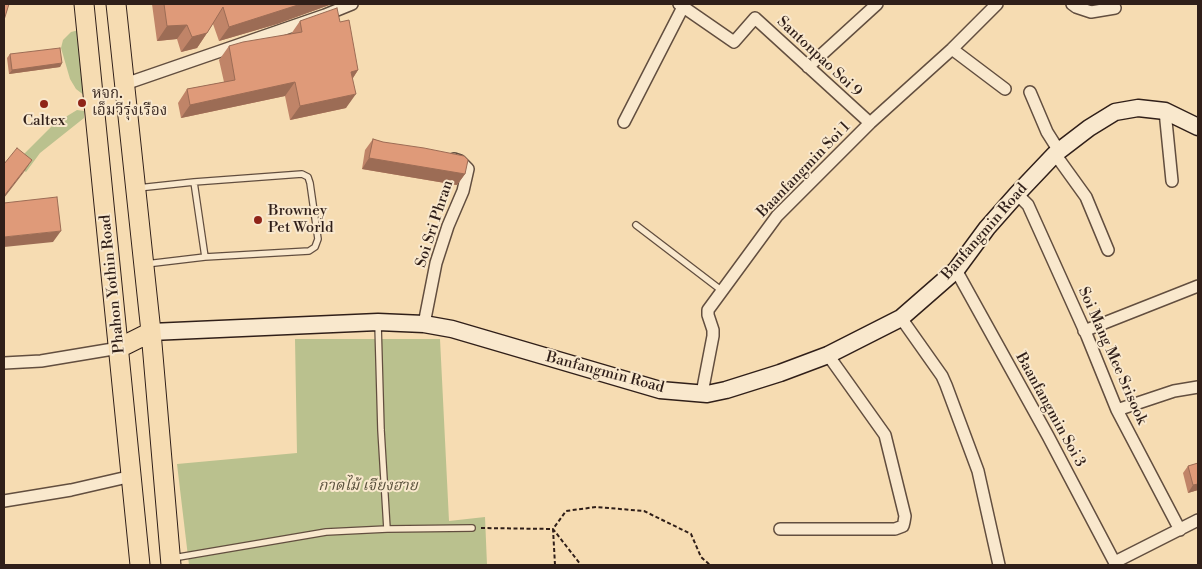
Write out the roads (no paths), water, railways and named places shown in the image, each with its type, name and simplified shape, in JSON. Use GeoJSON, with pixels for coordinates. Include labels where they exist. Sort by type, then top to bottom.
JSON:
{"type":"FeatureCollection","features":[{"type":"Feature","properties":{"kind":"main road","name":"Phahon Yothin Road"},"geometry":{"type":"LineString","coordinates":[[84,4],[140,565]]}},
{"type":"Feature","properties":{"kind":"main road"},"geometry":{"type":"LineString","coordinates":[[116,4],[151,332],[171,562]]}},
{"type":"Feature","properties":{"kind":"main road"},"geometry":{"type":"LineString","coordinates":[[119,348],[151,332]]}},
{"type":"Feature","properties":{"kind":"street"},"geometry":{"type":"LineString","coordinates":[[125,84],[352,4]]}},
{"type":"Feature","properties":{"kind":"street"},"geometry":{"type":"LineString","coordinates":[[808,67],[877,4]]}},
{"type":"Feature","properties":{"kind":"street","name":"Baanfangmin Soi 1"},"geometry":{"type":"LineString","coordinates":[[702,394],[713,336],[708,310],[722,290],[787,205],[997,4]]}},
{"type":"Feature","properties":{"kind":"street"},"geometry":{"type":"LineString","coordinates":[[1072,4],[1076,8],[1091,12],[1114,8]]}},
{"type":"Feature","properties":{"kind":"street"},"geometry":{"type":"LineString","coordinates":[[624,122],[681,6]]}},
{"type":"Feature","properties":{"kind":"street","name":"Santonpao Soi 9"},"geometry":{"type":"LineString","coordinates":[[681,6],[734,42],[755,18],[870,124]]}},
{"type":"Feature","properties":{"kind":"street"},"geometry":{"type":"LineString","coordinates":[[952,49],[1005,89]]}},
{"type":"Feature","properties":{"kind":"street"},"geometry":{"type":"LineString","coordinates":[[1030,92],[1057,153],[1086,197],[1108,250]]}},
{"type":"Feature","properties":{"kind":"street","name":"Banfangmin Road"},"geometry":{"type":"LineString","coordinates":[[151,332],[378,322],[424,324],[452,329],[660,390],[702,394],[735,388],[780,374],[828,355],[901,318],[956,270],[987,228],[1057,153],[1088,128],[1115,112],[1138,108],[1165,112],[1198,127]]}},
{"type":"Feature","properties":{"kind":"street"},"geometry":{"type":"LineString","coordinates":[[1165,112],[1172,181]]}},
{"type":"Feature","properties":{"kind":"street","name":"Soi Sri Phran"},"geometry":{"type":"LineString","coordinates":[[424,324],[436,263],[448,226],[463,191],[468,169],[460,161],[448,156],[439,155]]}},
{"type":"Feature","properties":{"kind":"street","name":"Soi Mang Mee Srisook"},"geometry":{"type":"LineString","coordinates":[[1017,194],[1028,205],[1117,410],[1180,530]]}},
{"type":"Feature","properties":{"kind":"street","name":"Baanfangmin Soi 3"},"geometry":{"type":"LineString","coordinates":[[956,270],[1048,436],[1115,564]]}},
{"type":"Feature","properties":{"kind":"street"},"geometry":{"type":"LineString","coordinates":[[1084,331],[1198,286]]}},
{"type":"Feature","properties":{"kind":"street"},"geometry":{"type":"LineString","coordinates":[[901,318],[942,376],[946,385],[978,471],[999,565]]}},
{"type":"Feature","properties":{"kind":"street"},"geometry":{"type":"LineString","coordinates":[[4,363],[41,361],[119,348]]}},
{"type":"Feature","properties":{"kind":"street"},"geometry":{"type":"LineString","coordinates":[[780,529],[895,529],[903,526],[905,516],[885,435],[828,355]]}},
{"type":"Feature","properties":{"kind":"street"},"geometry":{"type":"LineString","coordinates":[[1117,410],[1174,391],[1198,387]]}},
{"type":"Feature","properties":{"kind":"street"},"geometry":{"type":"LineString","coordinates":[[4,501],[71,490],[132,476]]}},
{"type":"Feature","properties":{"kind":"street"},"geometry":{"type":"LineString","coordinates":[[1115,564],[1198,520]]}},
{"type":"Feature","properties":{"kind":"lane"},"geometry":{"type":"LineString","coordinates":[[136,188],[302,174],[308,177],[310,183],[318,239],[315,247],[309,250],[205,257],[144,265]]}},
{"type":"Feature","properties":{"kind":"lane"},"geometry":{"type":"LineString","coordinates":[[194,182],[205,257]]}},
{"type":"Feature","properties":{"kind":"lane"},"geometry":{"type":"LineString","coordinates":[[636,225],[722,290]]}},
{"type":"Feature","properties":{"kind":"lane"},"geometry":{"type":"LineString","coordinates":[[378,322],[386,529]]}},
{"type":"Feature","properties":{"kind":"lane"},"geometry":{"type":"LineString","coordinates":[[171,562],[326,532],[472,528]]}},
{"type":"Feature","properties":{"kind":"place","name":"หจก. เอ็มวีรุ่งเรือง"},"geometry":{"type":"Point","coordinates":[82,103]}},
{"type":"Feature","properties":{"kind":"place","name":"Caltex"},"geometry":{"type":"Point","coordinates":[44,104]}},
{"type":"Feature","properties":{"kind":"place","name":"Browney Pet World"},"geometry":{"type":"Point","coordinates":[258,220]}},
{"type":"Feature","properties":{"kind":"park label","name":"กาดไม้ เจียงฮาย"},"geometry":{"type":"Point","coordinates":[368,486]}}]}
